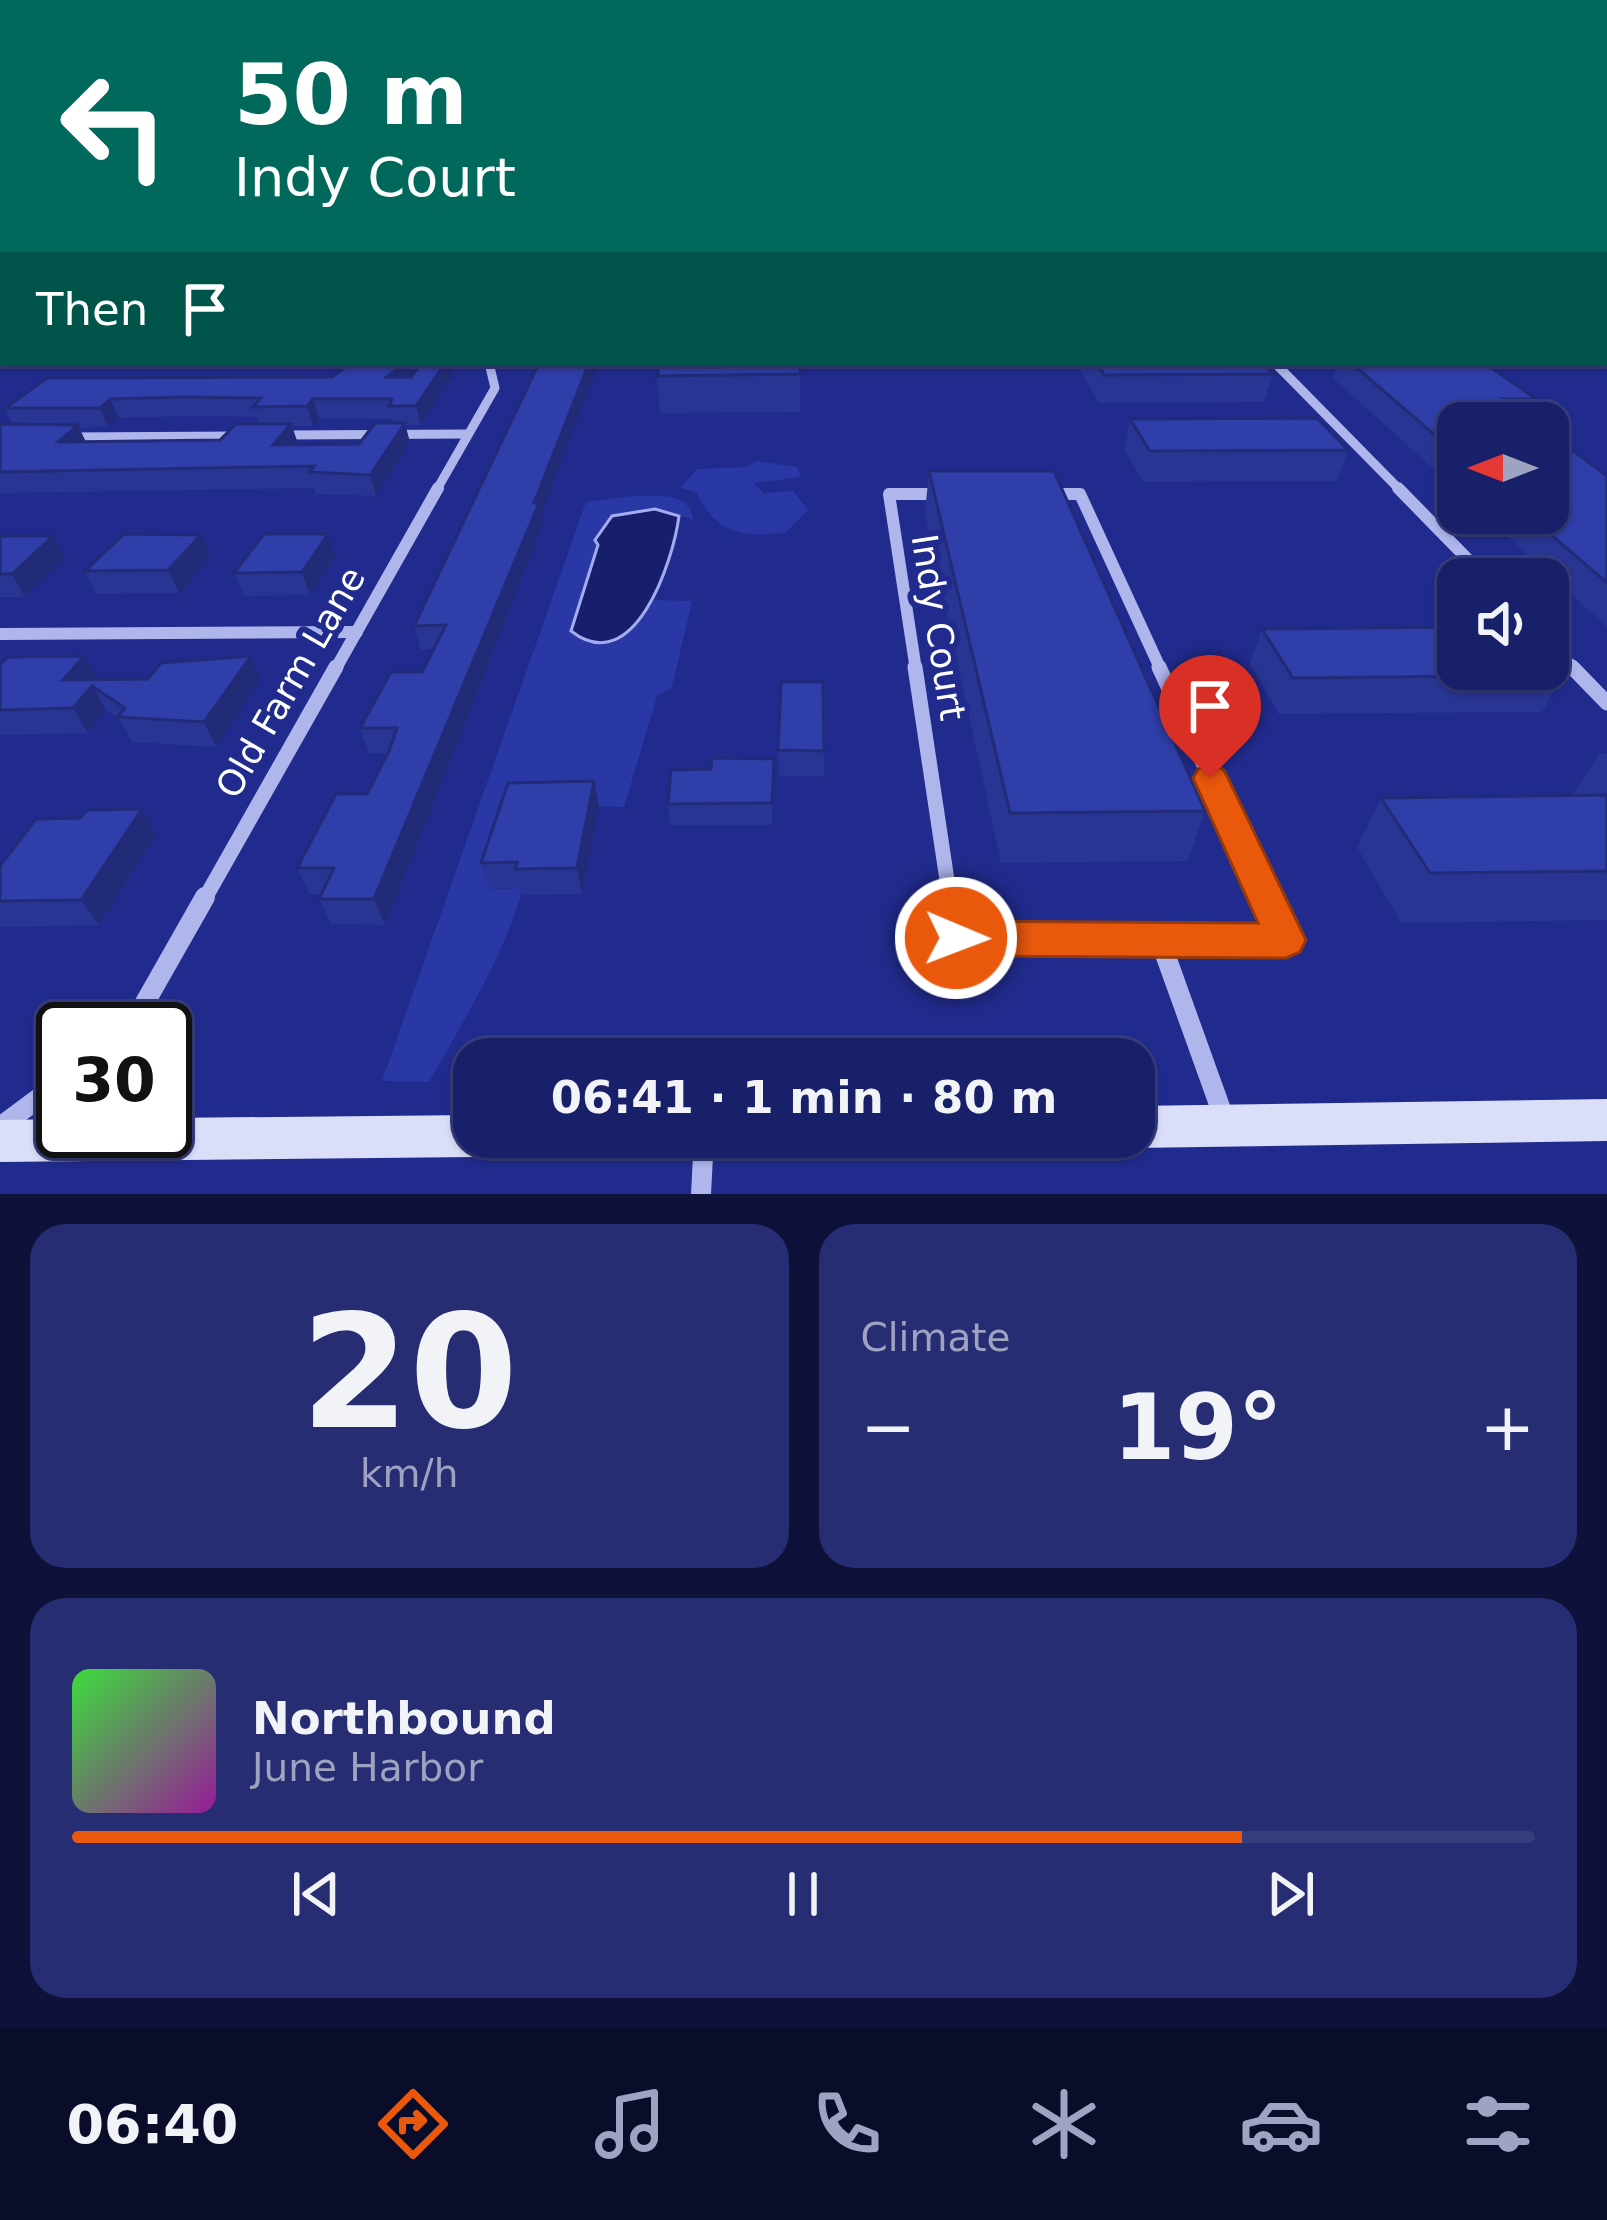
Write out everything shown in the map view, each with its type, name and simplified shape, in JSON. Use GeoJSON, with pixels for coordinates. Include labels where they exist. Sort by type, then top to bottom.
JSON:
{"type":"FeatureCollection","features":[{"type":"Feature","properties":{"kind":"main road"},"geometry":{"type":"LineString","coordinates":[[1155,1126],[1607,1120]]}},
{"type":"Feature","properties":{"kind":"main road"},"geometry":{"type":"LineString","coordinates":[[192,1122],[453,1135]]}},
{"type":"Feature","properties":{"kind":"main road"},"geometry":{"type":"LineString","coordinates":[[0,1141],[36,1137]]}},
{"type":"Feature","properties":{"kind":"street"},"geometry":{"type":"LineString","coordinates":[[1278,366],[1465,558]]}},
{"type":"Feature","properties":{"kind":"street","name":"Old Farm Lane"},"geometry":{"type":"LineString","coordinates":[[145,1002],[495,388],[490,367]]}},
{"type":"Feature","properties":{"kind":"street"},"geometry":{"type":"LineString","coordinates":[[281,435],[469,434]]}},
{"type":"Feature","properties":{"kind":"street"},"geometry":{"type":"LineString","coordinates":[[47,437],[258,436]]}},
{"type":"Feature","properties":{"kind":"street","name":"Indy Court"},"geometry":{"type":"LineString","coordinates":[[961,494],[889,494],[956,938],[1286,940],[1080,494],[1032,494]]}},
{"type":"Feature","properties":{"kind":"street"},"geometry":{"type":"LineString","coordinates":[[0,634],[357,632]]}},
{"type":"Feature","properties":{"kind":"street"},"geometry":{"type":"LineString","coordinates":[[1569,664],[1607,703]]}},
{"type":"Feature","properties":{"kind":"street"},"geometry":{"type":"LineString","coordinates":[[1160,940],[1226,1125]]}},
{"type":"Feature","properties":{"kind":"street"},"geometry":{"type":"LineString","coordinates":[[0,1127],[36,1100]]}},
{"type":"Feature","properties":{"kind":"street"},"geometry":{"type":"LineString","coordinates":[[701,1194],[703,1158]]}},
{"type":"Feature","properties":{"kind":"shaded area"},"geometry":{"type":"Polygon","coordinates":[[[757,461],[797,467],[801,477],[754,483],[763,493],[793,491],[808,510],[786,532],[733,530],[713,517],[697,493],[680,488],[697,469],[745,467],[757,461]]]}},
{"type":"Feature","properties":{"kind":"shaded area"},"geometry":{"type":"Polygon","coordinates":[[[661,496],[679,499],[691,510],[693,520],[668,511],[612,516],[571,630],[596,644],[629,628],[652,600],[692,601],[672,687],[657,696],[624,807],[599,806],[490,889],[523,888],[494,963],[429,1082],[382,1081],[586,502],[661,496]]]}},
{"type":"Feature","properties":{"kind":"shaded area"},"geometry":{"type":"Polygon","coordinates":[[[655,509],[679,516],[659,586],[646,609],[614,640],[593,642],[571,631],[598,545],[595,540],[612,516],[655,509]]]}},
{"type":"Feature","properties":{"kind":"building"},"geometry":{"type":"Polygon","coordinates":[[[347,366],[401,366],[387,377],[411,377],[420,366],[443,366],[416,406],[389,406],[392,399],[313,399],[307,406],[253,407],[261,398],[181,397],[110,399],[100,408],[5,408],[47,378],[332,377],[347,366]]]}},
{"type":"Feature","properties":{"kind":"building"},"geometry":{"type":"Polygon","coordinates":[[[538,366],[588,366],[534,503],[539,503],[374,899],[319,899],[334,868],[297,868],[336,794],[367,794],[397,728],[360,728],[391,672],[422,672],[446,625],[414,626],[538,366]]]}},
{"type":"Feature","properties":{"kind":"building"},"geometry":{"type":"Polygon","coordinates":[[[659,366],[800,366],[800,374],[657,376],[659,366]]]}},
{"type":"Feature","properties":{"kind":"building"},"geometry":{"type":"Polygon","coordinates":[[[1099,366],[1265,366],[1273,374],[1104,375],[1099,366]]]}},
{"type":"Feature","properties":{"kind":"building"},"geometry":{"type":"Polygon","coordinates":[[[1354,366],[1489,366],[1536,399],[1503,399],[1507,402],[1437,402],[1437,437],[1354,366]]]}},
{"type":"Feature","properties":{"kind":"building"},"geometry":{"type":"Polygon","coordinates":[[[1317,418],[1348,450],[1150,451],[1130,419],[1317,418]]]}},
{"type":"Feature","properties":{"kind":"building"},"geometry":{"type":"Polygon","coordinates":[[[375,423],[405,423],[370,475],[309,472],[314,466],[0,472],[0,424],[78,425],[58,442],[62,442],[220,440],[236,424],[291,424],[273,445],[359,444],[375,423]]]}},
{"type":"Feature","properties":{"kind":"building"},"geometry":{"type":"Polygon","coordinates":[[[1569,448],[1607,476],[1607,583],[1550,534],[1569,534],[1569,448]]]}},
{"type":"Feature","properties":{"kind":"building"},"geometry":{"type":"Polygon","coordinates":[[[929,471],[1054,471],[1205,811],[1010,813],[929,471]]]}},
{"type":"Feature","properties":{"kind":"building"},"geometry":{"type":"Polygon","coordinates":[[[124,534],[201,535],[168,570],[85,571],[124,534]]]}},
{"type":"Feature","properties":{"kind":"building"},"geometry":{"type":"Polygon","coordinates":[[[264,534],[328,534],[302,572],[234,573],[264,534]]]}},
{"type":"Feature","properties":{"kind":"building"},"geometry":{"type":"Polygon","coordinates":[[[0,536],[53,536],[12,574],[0,574],[0,536]]]}},
{"type":"Feature","properties":{"kind":"building"},"geometry":{"type":"Polygon","coordinates":[[[1437,627],[1437,676],[1293,678],[1262,629],[1437,627]]]}},
{"type":"Feature","properties":{"kind":"building"},"geometry":{"type":"Polygon","coordinates":[[[84,656],[63,680],[148,679],[161,663],[251,656],[204,722],[118,717],[125,708],[92,686],[73,708],[0,710],[0,665],[8,657],[84,656]]]}},
{"type":"Feature","properties":{"kind":"building"},"geometry":{"type":"Polygon","coordinates":[[[781,682],[823,682],[824,751],[778,750],[781,682]]]}},
{"type":"Feature","properties":{"kind":"building"},"geometry":{"type":"Polygon","coordinates":[[[712,758],[774,759],[772,803],[668,804],[671,770],[711,769],[712,758]]]}},
{"type":"Feature","properties":{"kind":"building"},"geometry":{"type":"Polygon","coordinates":[[[594,781],[577,868],[515,869],[517,862],[481,863],[508,783],[594,781]]]}},
{"type":"Feature","properties":{"kind":"building"},"geometry":{"type":"Polygon","coordinates":[[[1607,795],[1607,871],[1430,873],[1381,798],[1607,795]]]}},
{"type":"Feature","properties":{"kind":"building"},"geometry":{"type":"Polygon","coordinates":[[[142,809],[81,900],[0,901],[0,866],[36,819],[80,818],[87,810],[142,809]]]}},
{"type":"Feature","properties":{"kind":"route"},"geometry":{"type":"LineString","coordinates":[[956,938],[1286,940],[1210,778]]}}]}
